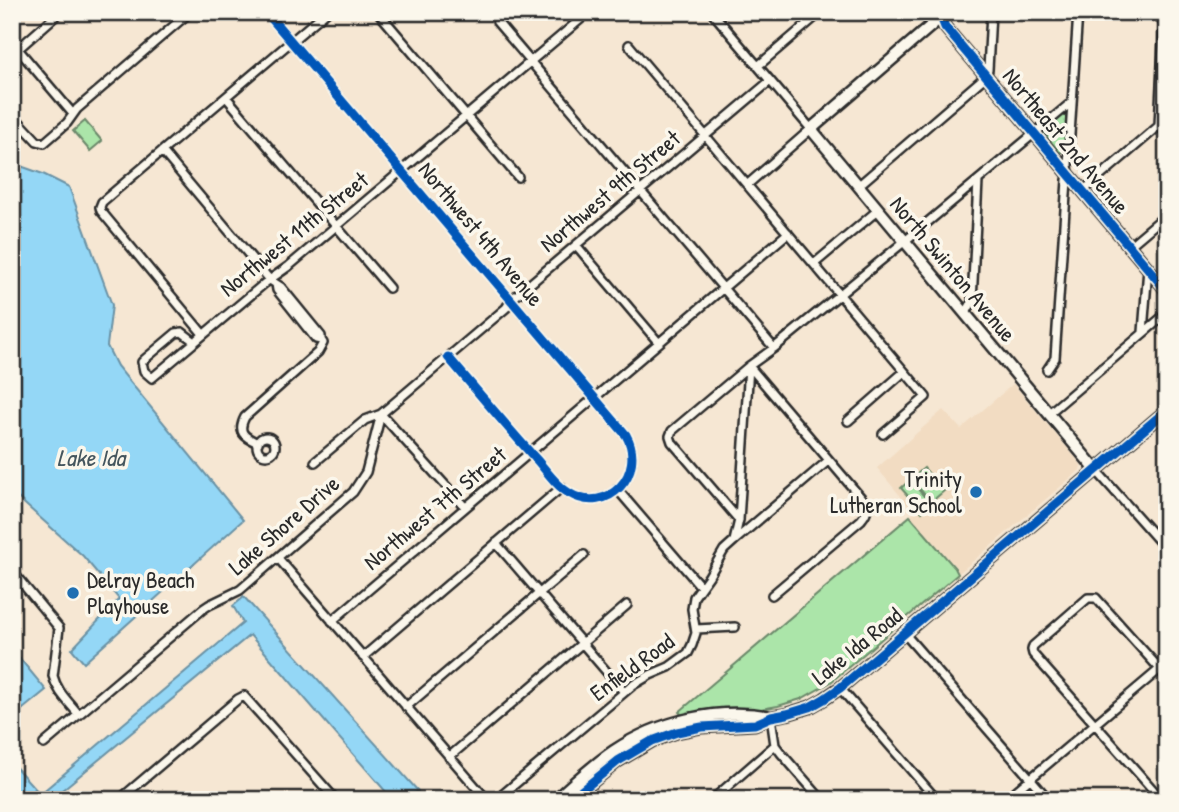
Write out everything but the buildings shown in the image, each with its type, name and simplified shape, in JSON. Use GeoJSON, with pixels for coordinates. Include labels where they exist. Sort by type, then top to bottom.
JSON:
{"type":"FeatureCollection","features":[{"type":"Feature","properties":{"kind":"street"},"geometry":{"type":"LineString","coordinates":[[60,12],[15,46],[73,114]]}},
{"type":"Feature","properties":{"kind":"street"},"geometry":{"type":"LineString","coordinates":[[12,114],[37,141],[44,143],[67,123],[77,109],[190,12]]}},
{"type":"Feature","properties":{"kind":"street","name":"Northwest 4th Avenue"},"geometry":{"type":"LineString","coordinates":[[266,12],[626,435],[632,457],[626,480],[617,489]]}},
{"type":"Feature","properties":{"kind":"street"},"geometry":{"type":"LineString","coordinates":[[203,334],[100,207],[102,202],[326,12]]}},
{"type":"Feature","properties":{"kind":"street"},"geometry":{"type":"LineString","coordinates":[[378,12],[518,177]]}},
{"type":"Feature","properties":{"kind":"street","name":"North Swinton Avenue"},"geometry":{"type":"LineString","coordinates":[[712,12],[1048,414],[1167,550]]}},
{"type":"Feature","properties":{"kind":"street"},"geometry":{"type":"LineString","coordinates":[[758,66],[821,12]]}},
{"type":"Feature","properties":{"kind":"street"},"geometry":{"type":"LineString","coordinates":[[858,186],[986,76],[991,12]]}},
{"type":"Feature","properties":{"kind":"street"},"geometry":{"type":"LineString","coordinates":[[1047,370],[1055,358],[1078,12]]}},
{"type":"Feature","properties":{"kind":"street"},"geometry":{"type":"LineString","coordinates":[[1157,12],[1165,26],[1159,125]]}},
{"type":"Feature","properties":{"kind":"street","name":"Northwest 11th Street"},"geometry":{"type":"LineString","coordinates":[[195,342],[183,332],[176,333],[142,362],[142,367],[152,378],[195,342],[203,334],[265,283],[273,282],[588,13]]}},
{"type":"Feature","properties":{"kind":"street"},"geometry":{"type":"LineString","coordinates":[[747,185],[945,13]]}},
{"type":"Feature","properties":{"kind":"street","name":"Northeast 2nd Avenue"},"geometry":{"type":"LineString","coordinates":[[945,13],[945,27],[1167,291]]}},
{"type":"Feature","properties":{"kind":"street"},"geometry":{"type":"LineString","coordinates":[[497,22],[774,348]]}},
{"type":"Feature","properties":{"kind":"street"},"geometry":{"type":"LineString","coordinates":[[629,45],[926,397],[883,434]]}},
{"type":"Feature","properties":{"kind":"street","name":"Northwest 9th Street"},"geometry":{"type":"LineString","coordinates":[[315,462],[365,420],[381,414],[770,81]]}},
{"type":"Feature","properties":{"kind":"street"},"geometry":{"type":"LineString","coordinates":[[226,97],[389,288]]}},
{"type":"Feature","properties":{"kind":"street"},"geometry":{"type":"LineString","coordinates":[[739,520],[671,442],[672,431],[1072,102]]}},
{"type":"Feature","properties":{"kind":"street"},"geometry":{"type":"LineString","coordinates":[[1083,191],[1167,119]]}},
{"type":"Feature","properties":{"kind":"street"},"geometry":{"type":"LineString","coordinates":[[162,152],[321,336],[323,343],[318,352],[245,417],[241,425],[242,431],[247,438],[258,443]]}},
{"type":"Feature","properties":{"kind":"street"},"geometry":{"type":"LineString","coordinates":[[966,313],[972,302],[978,181]]}},
{"type":"Feature","properties":{"kind":"street"},"geometry":{"type":"LineString","coordinates":[[814,264],[878,210]]}},
{"type":"Feature","properties":{"kind":"street"},"geometry":{"type":"LineString","coordinates":[[1130,247],[1167,214]]}},
{"type":"Feature","properties":{"kind":"street","name":"Northwest 7th Street"},"geometry":{"type":"LineString","coordinates":[[332,621],[788,233]]}},
{"type":"Feature","properties":{"kind":"street"},"geometry":{"type":"LineString","coordinates":[[576,246],[659,343]]}},
{"type":"Feature","properties":{"kind":"street"},"geometry":{"type":"LineString","coordinates":[[1143,333],[1148,268]]}},
{"type":"Feature","properties":{"kind":"street"},"geometry":{"type":"LineString","coordinates":[[1048,414],[1167,313]]}},
{"type":"Feature","properties":{"kind":"street"},"geometry":{"type":"LineString","coordinates":[[448,357],[562,487],[571,495],[588,500],[602,498],[617,489],[701,587]]}},
{"type":"Feature","properties":{"kind":"street"},"geometry":{"type":"LineString","coordinates":[[749,366],[863,500],[867,510],[861,520],[772,595]]}},
{"type":"Feature","properties":{"kind":"street","name":"Enfield Road"},"geometry":{"type":"LineString","coordinates":[[496,800],[641,679],[669,667],[685,656],[694,642],[694,597],[724,550],[734,541],[739,520],[749,366]]}},
{"type":"Feature","properties":{"kind":"street"},"geometry":{"type":"LineString","coordinates":[[848,421],[904,372]]}},
{"type":"Feature","properties":{"kind":"street"},"geometry":{"type":"LineString","coordinates":[[381,414],[465,507]]}},
{"type":"Feature","properties":{"kind":"street","name":"Lake Shore Drive"},"geometry":{"type":"LineString","coordinates":[[44,744],[203,610],[240,590],[353,492],[366,472],[381,414]]}},
{"type":"Feature","properties":{"kind":"street","name":"Lake Ida Road"},"geometry":{"type":"LineString","coordinates":[[555,800],[636,738],[660,728],[688,719],[726,715],[787,715],[824,699],[1165,415]]}},
{"type":"Feature","properties":{"kind":"street"},"geometry":{"type":"LineString","coordinates":[[734,541],[830,460]]}},
{"type":"Feature","properties":{"kind":"street"},"geometry":{"type":"LineString","coordinates":[[363,657],[562,487]]}},
{"type":"Feature","properties":{"kind":"street"},"geometry":{"type":"LineString","coordinates":[[496,543],[624,692]]}},
{"type":"Feature","properties":{"kind":"street"},"geometry":{"type":"LineString","coordinates":[[406,707],[584,555]]}},
{"type":"Feature","properties":{"kind":"street"},"geometry":{"type":"LineString","coordinates":[[278,558],[487,800]]}},
{"type":"Feature","properties":{"kind":"street"},"geometry":{"type":"LineString","coordinates":[[12,571],[59,628],[54,681],[79,715]]}},
{"type":"Feature","properties":{"kind":"street"},"geometry":{"type":"LineString","coordinates":[[1162,800],[1033,654],[1032,646],[1088,598],[1096,598],[1167,677]]}},
{"type":"Feature","properties":{"kind":"street"},"geometry":{"type":"LineString","coordinates":[[449,757],[627,605]]}},
{"type":"Feature","properties":{"kind":"street"},"geometry":{"type":"LineString","coordinates":[[696,629],[735,627]]}},
{"type":"Feature","properties":{"kind":"street"},"geometry":{"type":"LineString","coordinates":[[904,633],[1049,800]]}},
{"type":"Feature","properties":{"kind":"street"},"geometry":{"type":"LineString","coordinates":[[1005,800],[1167,663]]}},
{"type":"Feature","properties":{"kind":"street"},"geometry":{"type":"LineString","coordinates":[[840,688],[937,800]]}},
{"type":"Feature","properties":{"kind":"street"},"geometry":{"type":"LineString","coordinates":[[119,800],[244,696],[336,800]]}},
{"type":"Feature","properties":{"kind":"street"},"geometry":{"type":"LineString","coordinates":[[771,717],[775,745],[822,800]]}},
{"type":"Feature","properties":{"kind":"street"},"geometry":{"type":"LineString","coordinates":[[713,800],[775,745]]}},
{"type":"Feature","properties":{"kind":"street","name":"Lake Ida Road"},"geometry":{"type":"LineString","coordinates":[[570,800],[602,766]]}},
{"type":"Feature","properties":{"kind":"shaded area","name":"Trinity Lutheran School"},"geometry":{"type":"Polygon","coordinates":[[[1013,384],[1078,461],[1080,470],[959,573],[911,516],[914,512],[877,468],[943,410],[961,429],[1013,384]]]}},
{"type":"Feature","properties":{"kind":"green space"},"geometry":{"type":"Polygon","coordinates":[[[1064,113],[1068,115],[1065,149],[1060,153],[1043,132],[1064,113]]]}},
{"type":"Feature","properties":{"kind":"green space"},"geometry":{"type":"Polygon","coordinates":[[[85,121],[102,141],[90,151],[73,131],[85,121]]]}},
{"type":"Feature","properties":{"kind":"green space"},"geometry":{"type":"Polygon","coordinates":[[[924,468],[944,491],[931,502],[911,479],[924,468]]]}},
{"type":"Feature","properties":{"kind":"green space"},"geometry":{"type":"Polygon","coordinates":[[[910,480],[931,504],[922,512],[901,488],[910,480]]]}},
{"type":"Feature","properties":{"kind":"green space"},"geometry":{"type":"Polygon","coordinates":[[[910,516],[958,574],[831,682],[801,699],[778,706],[682,715],[679,712],[910,516]]]}},
{"type":"Feature","properties":{"kind":"water","name":"Lake Ida"},"geometry":{"type":"Polygon","coordinates":[[[12,163],[69,187],[112,305],[107,346],[117,366],[243,520],[84,663],[72,649],[119,599],[83,556],[18,498],[12,496],[12,163]]]}},
{"type":"Feature","properties":{"kind":"water"},"geometry":{"type":"Polygon","coordinates":[[[244,597],[418,791],[402,800],[393,800],[250,635],[50,800],[12,800],[12,763],[40,794],[243,623],[233,606],[244,597]]]}},
{"type":"Feature","properties":{"kind":"water"},"geometry":{"type":"Polygon","coordinates":[[[12,649],[46,690],[12,718],[12,649]]]}},
{"type":"Feature","properties":{"kind":"cycle path"},"geometry":{"type":"LineString","coordinates":[[266,12],[626,435],[631,449],[631,463],[620,487],[610,495],[597,499],[584,499],[564,490],[448,357]]}},
{"type":"Feature","properties":{"kind":"cycle path"},"geometry":{"type":"LineString","coordinates":[[945,12],[945,27],[1167,291]]}},
{"type":"Feature","properties":{"kind":"cycle path"},"geometry":{"type":"LineString","coordinates":[[570,800],[618,761],[652,741],[702,727],[755,724],[810,707],[824,699],[1167,410]]}},
{"type":"Feature","properties":{"kind":"place","name":"Trinity Lutheran School"},"geometry":{"type":"Point","coordinates":[976,492]}},
{"type":"Feature","properties":{"kind":"place","name":"Delray Beach Playhouse"},"geometry":{"type":"Point","coordinates":[73,593]}}]}
